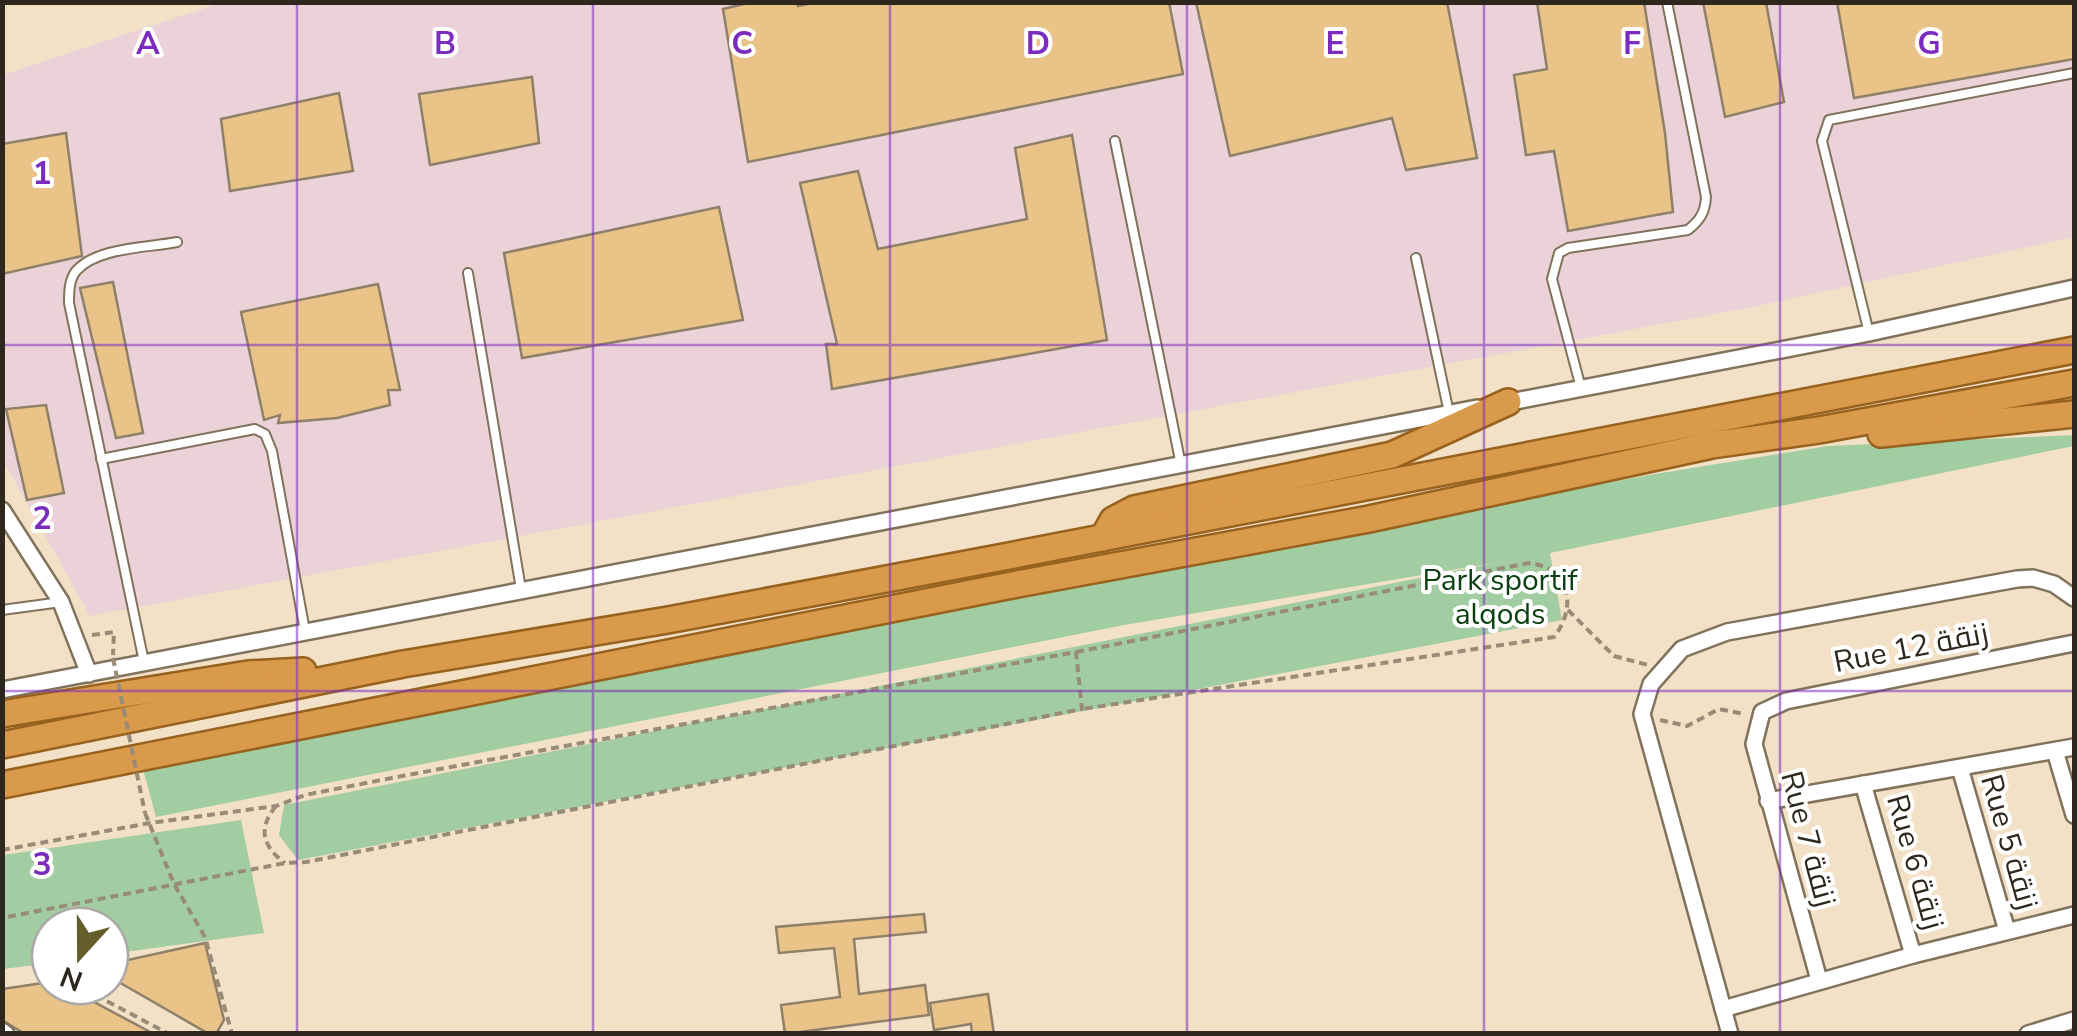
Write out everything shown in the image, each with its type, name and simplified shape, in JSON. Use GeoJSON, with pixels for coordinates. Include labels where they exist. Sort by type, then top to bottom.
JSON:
{"type":"FeatureCollection","features":[{"type":"Feature","properties":{"kind":"highway"},"geometry":{"type":"LineString","coordinates":[[2,745],[403,664],[668,620],[2074,350]]}},
{"type":"Feature","properties":{"kind":"highway"},"geometry":{"type":"LineString","coordinates":[[2,785],[1006,586],[1368,519],[1712,445],[1819,430],[2074,383]]}},
{"type":"Feature","properties":{"kind":"highway"},"geometry":{"type":"LineString","coordinates":[[1103,538],[1113,520],[1134,509],[1392,455],[1508,402]]}},
{"type":"Feature","properties":{"kind":"highway"},"geometry":{"type":"LineString","coordinates":[[1712,445],[2074,414]]}},
{"type":"Feature","properties":{"kind":"highway"},"geometry":{"type":"LineString","coordinates":[[2,714],[248,674],[403,664]]}},
{"type":"Feature","properties":{"kind":"street"},"geometry":{"type":"LineString","coordinates":[[2,690],[1870,332],[2074,288]]}},
{"type":"Feature","properties":{"kind":"street"},"geometry":{"type":"LineString","coordinates":[[2,510],[60,602],[89,674]]}},
{"type":"Feature","properties":{"kind":"street"},"geometry":{"type":"LineString","coordinates":[[1730,1034],[1642,714],[1651,684],[1662,668],[1682,649],[1727,632],[2034,578],[2054,584],[2074,598]]}},
{"type":"Feature","properties":{"kind":"street","name":"Rue 12 زنقة"},"geometry":{"type":"LineString","coordinates":[[1760,716],[1786,701],[2074,643]]}},
{"type":"Feature","properties":{"kind":"street","name":"Rue 7 زنقة"},"geometry":{"type":"LineString","coordinates":[[1760,716],[1754,744],[1819,980]]}},
{"type":"Feature","properties":{"kind":"street"},"geometry":{"type":"LineString","coordinates":[[1768,801],[2074,748]]}},
{"type":"Feature","properties":{"kind":"street"},"geometry":{"type":"LineString","coordinates":[[2055,751],[2074,815]]}},
{"type":"Feature","properties":{"kind":"street","name":"Rue 5 زنقة"},"geometry":{"type":"LineString","coordinates":[[1960,768],[2006,931]]}},
{"type":"Feature","properties":{"kind":"street","name":"Rue 6 زنقة"},"geometry":{"type":"LineString","coordinates":[[1863,784],[1914,955]]}},
{"type":"Feature","properties":{"kind":"street"},"geometry":{"type":"LineString","coordinates":[[1723,1009],[1819,980],[2074,916]]}},
{"type":"Feature","properties":{"kind":"street"},"geometry":{"type":"LineString","coordinates":[[2028,1034],[2074,1020]]}},
{"type":"Feature","properties":{"kind":"lane"},"geometry":{"type":"LineString","coordinates":[[1581,388],[1552,278],[1559,253],[1568,248],[1688,230],[1705,210],[1706,198],[1667,2]]}},
{"type":"Feature","properties":{"kind":"lane"},"geometry":{"type":"LineString","coordinates":[[1870,332],[1822,140],[1829,120],[2074,73]]}},
{"type":"Feature","properties":{"kind":"lane"},"geometry":{"type":"LineString","coordinates":[[1115,141],[1182,465]]}},
{"type":"Feature","properties":{"kind":"lane"},"geometry":{"type":"LineString","coordinates":[[144,662],[68,303],[72,277],[100,256],[177,242]]}},
{"type":"Feature","properties":{"kind":"lane"},"geometry":{"type":"LineString","coordinates":[[1416,258],[1449,413]]}},
{"type":"Feature","properties":{"kind":"lane"},"geometry":{"type":"LineString","coordinates":[[468,273],[521,592]]}},
{"type":"Feature","properties":{"kind":"lane"},"geometry":{"type":"LineString","coordinates":[[100,459],[255,429],[266,434],[306,632]]}},
{"type":"Feature","properties":{"kind":"lane"},"geometry":{"type":"LineString","coordinates":[[2,610],[60,602]]}},
{"type":"Feature","properties":{"kind":"path"},"geometry":{"type":"LineString","coordinates":[[2,918],[285,863],[325,859],[1082,709],[1554,638],[1568,610],[1561,579],[1554,570],[1529,563],[1076,652],[382,780],[288,799],[276,806],[268,816],[264,842],[285,863]]}},
{"type":"Feature","properties":{"kind":"path"},"geometry":{"type":"LineString","coordinates":[[1568,610],[1614,656],[1662,668]]}},
{"type":"Feature","properties":{"kind":"path"},"geometry":{"type":"LineString","coordinates":[[102,633],[114,632],[113,658],[145,813],[174,884],[205,937],[232,1034]]}},
{"type":"Feature","properties":{"kind":"path"},"geometry":{"type":"LineString","coordinates":[[1076,652],[1082,709]]}},
{"type":"Feature","properties":{"kind":"path"},"geometry":{"type":"LineString","coordinates":[[1642,714],[1687,726],[1719,709],[1760,716]]}},
{"type":"Feature","properties":{"kind":"path"},"geometry":{"type":"LineString","coordinates":[[2,850],[150,822],[276,806]]}},
{"type":"Feature","properties":{"kind":"path"},"geometry":{"type":"LineString","coordinates":[[116,1006],[170,1034]]}},
{"type":"Feature","properties":{"kind":"shaded area"},"geometry":{"type":"Polygon","coordinates":[[[2074,3],[2074,237],[1753,307],[90,616],[3,460],[2,75],[218,4],[2074,3]]]}},
{"type":"Feature","properties":{"kind":"green space","name":"Park sportif alqods"},"geometry":{"type":"Polygon","coordinates":[[[2074,435],[2074,446],[1550,553],[1562,620],[298,860],[279,835],[284,805],[1499,562],[1124,625],[156,817],[143,769],[1119,575],[1649,475],[1828,446],[2074,435]]]}},
{"type":"Feature","properties":{"kind":"green space"},"geometry":{"type":"Polygon","coordinates":[[[241,820],[264,933],[130,951],[130,906],[30,906],[30,966],[3,969],[3,855],[241,820]]]}},
{"type":"Feature","properties":{"kind":"building"},"geometry":{"type":"Polygon","coordinates":[[[752,2],[797,2],[798,6],[817,2],[1169,2],[1183,74],[748,162],[723,9],[752,2]]]}},
{"type":"Feature","properties":{"kind":"building"},"geometry":{"type":"Polygon","coordinates":[[[1196,2],[1447,2],[1477,158],[1406,170],[1392,118],[1230,156],[1196,2]]]}},
{"type":"Feature","properties":{"kind":"building"},"geometry":{"type":"Polygon","coordinates":[[[1537,2],[1644,2],[1673,212],[1568,231],[1554,151],[1526,155],[1514,75],[1547,69],[1537,2]]]}},
{"type":"Feature","properties":{"kind":"building"},"geometry":{"type":"Polygon","coordinates":[[[1703,2],[1766,2],[1784,102],[1725,117],[1703,2]]]}},
{"type":"Feature","properties":{"kind":"building"},"geometry":{"type":"Polygon","coordinates":[[[1837,2],[2074,2],[2074,59],[1854,98],[1837,2]]]}},
{"type":"Feature","properties":{"kind":"building"},"geometry":{"type":"Polygon","coordinates":[[[532,77],[539,143],[430,165],[419,94],[532,77]]]}},
{"type":"Feature","properties":{"kind":"building"},"geometry":{"type":"Polygon","coordinates":[[[339,93],[353,171],[230,191],[221,119],[339,93]]]}},
{"type":"Feature","properties":{"kind":"building"},"geometry":{"type":"Polygon","coordinates":[[[66,133],[82,256],[2,274],[2,144],[66,133]]]}},
{"type":"Feature","properties":{"kind":"building"},"geometry":{"type":"Polygon","coordinates":[[[1072,135],[1107,340],[832,389],[826,344],[837,344],[800,183],[858,171],[878,249],[1027,219],[1015,148],[1072,135]]]}},
{"type":"Feature","properties":{"kind":"building"},"geometry":{"type":"Polygon","coordinates":[[[719,207],[743,320],[522,358],[504,253],[719,207]]]}},
{"type":"Feature","properties":{"kind":"building"},"geometry":{"type":"Polygon","coordinates":[[[113,282],[143,433],[116,438],[80,288],[113,282]]]}},
{"type":"Feature","properties":{"kind":"building"},"geometry":{"type":"Polygon","coordinates":[[[378,284],[400,390],[388,390],[390,405],[337,418],[278,423],[280,415],[264,420],[241,312],[378,284]]]}},
{"type":"Feature","properties":{"kind":"building"},"geometry":{"type":"Polygon","coordinates":[[[46,405],[64,493],[27,500],[6,409],[46,405]]]}},
{"type":"Feature","properties":{"kind":"building"},"geometry":{"type":"Polygon","coordinates":[[[924,914],[926,932],[854,939],[859,994],[925,985],[929,1015],[785,1034],[781,1005],[840,997],[834,948],[779,953],[776,927],[924,914]]]}},
{"type":"Feature","properties":{"kind":"building"},"geometry":{"type":"Polygon","coordinates":[[[205,943],[224,1020],[216,1034],[209,1034],[130,989],[130,959],[205,943]]]}},
{"type":"Feature","properties":{"kind":"building"},"geometry":{"type":"Polygon","coordinates":[[[30,985],[30,1006],[102,1006],[154,1034],[25,1034],[2,1020],[2,989],[30,985]]]}},
{"type":"Feature","properties":{"kind":"building"},"geometry":{"type":"Polygon","coordinates":[[[988,994],[994,1034],[972,1034],[971,1024],[934,1030],[930,1003],[988,994]]]}}]}
